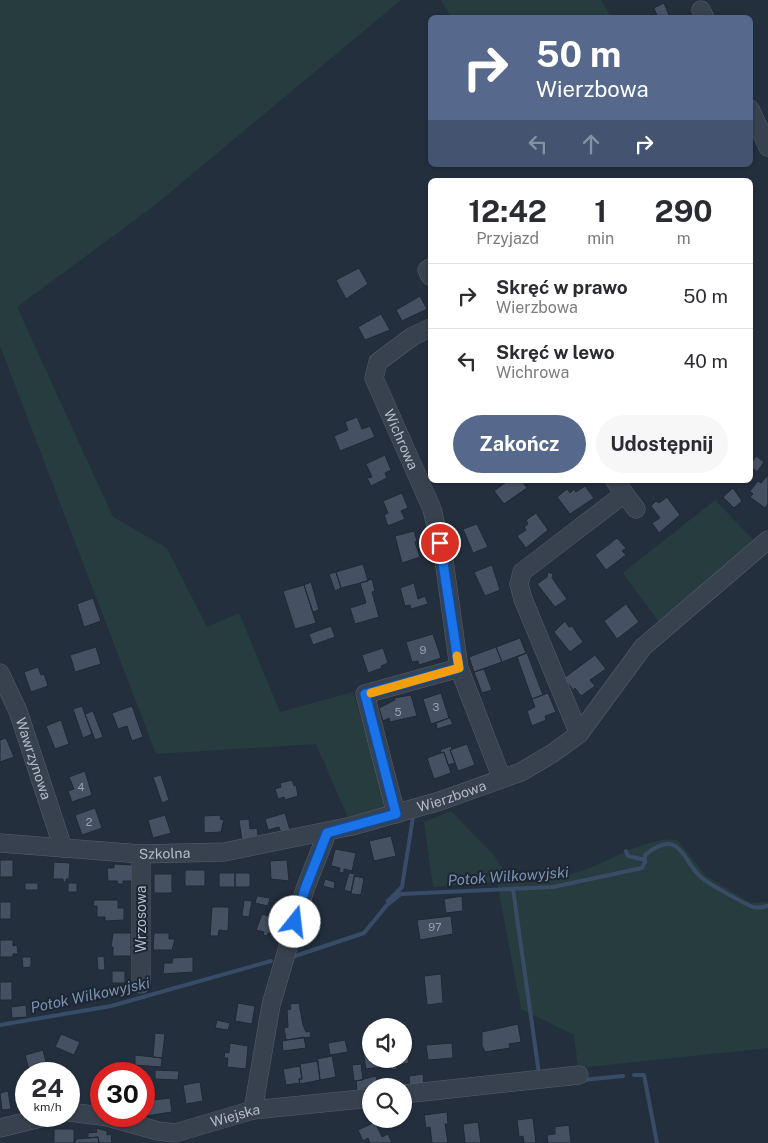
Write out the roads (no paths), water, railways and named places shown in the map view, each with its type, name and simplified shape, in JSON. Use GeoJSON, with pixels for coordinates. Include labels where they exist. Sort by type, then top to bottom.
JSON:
{"type":"FeatureCollection","features":[{"type":"Feature","properties":{"kind":"street"},"geometry":{"type":"LineString","coordinates":[[753,115],[768,147]]}},
{"type":"Feature","properties":{"kind":"street","name":"Wichrowa"},"geometry":{"type":"LineString","coordinates":[[428,329],[413,336],[378,362],[374,378],[432,509],[444,560],[459,668],[502,779]]}},
{"type":"Feature","properties":{"kind":"street"},"geometry":{"type":"LineString","coordinates":[[579,734],[523,599],[519,584],[522,572],[619,487],[636,509]]}},
{"type":"Feature","properties":{"kind":"street","name":"Wierzbowa"},"geometry":{"type":"LineString","coordinates":[[327,833],[440,801],[521,772],[553,753],[579,734],[643,647],[768,540]]}},
{"type":"Feature","properties":{"kind":"street"},"geometry":{"type":"LineString","coordinates":[[396,814],[365,694],[459,668]]}},
{"type":"Feature","properties":{"kind":"street","name":"Wawrzynowa"},"geometry":{"type":"LineString","coordinates":[[0,673],[18,711],[63,848]]}},
{"type":"Feature","properties":{"kind":"street"},"geometry":{"type":"LineString","coordinates":[[253,1110],[271,1005],[305,889],[327,833]]}},
{"type":"Feature","properties":{"kind":"street","name":"Szkolna"},"geometry":{"type":"LineString","coordinates":[[0,843],[141,854],[224,852],[327,833]]}},
{"type":"Feature","properties":{"kind":"street","name":"Wrzosowa"},"geometry":{"type":"LineString","coordinates":[[141,854],[141,984]]}},
{"type":"Feature","properties":{"kind":"street"},"geometry":{"type":"LineString","coordinates":[[412,1093],[579,1075]]}},
{"type":"Feature","properties":{"kind":"street","name":"Wiejska"},"geometry":{"type":"LineString","coordinates":[[143,1127],[175,1138],[253,1110],[362,1099]]}},
{"type":"Feature","properties":{"kind":"street"},"geometry":{"type":"LineString","coordinates":[[0,1128],[15,1124]]}},
{"type":"Feature","properties":{"kind":"waterway"},"geometry":{"type":"LineString","coordinates":[[388,901],[402,887],[413,817]]}},
{"type":"Feature","properties":{"kind":"waterway","name":"Potok Wilkowyjski"},"geometry":{"type":"LineString","coordinates":[[292,957],[364,933],[387,905],[401,894],[553,887],[642,868],[645,862],[645,855],[657,847],[666,844],[673,845],[679,849],[695,871],[712,885],[753,907],[768,906]]}},
{"type":"Feature","properties":{"kind":"waterway"},"geometry":{"type":"LineString","coordinates":[[626,851],[628,856],[645,860]]}},
{"type":"Feature","properties":{"kind":"waterway"},"geometry":{"type":"LineString","coordinates":[[513,889],[539,1074]]}},
{"type":"Feature","properties":{"kind":"waterway","name":"Potok Wilkowyjski"},"geometry":{"type":"LineString","coordinates":[[0,1025],[111,1006],[271,961]]}},
{"type":"Feature","properties":{"kind":"waterway"},"geometry":{"type":"LineString","coordinates":[[634,1075],[644,1075],[657,1143]]}},
{"type":"Feature","properties":{"kind":"waterway"},"geometry":{"type":"LineString","coordinates":[[583,1080],[623,1076]]}}]}
